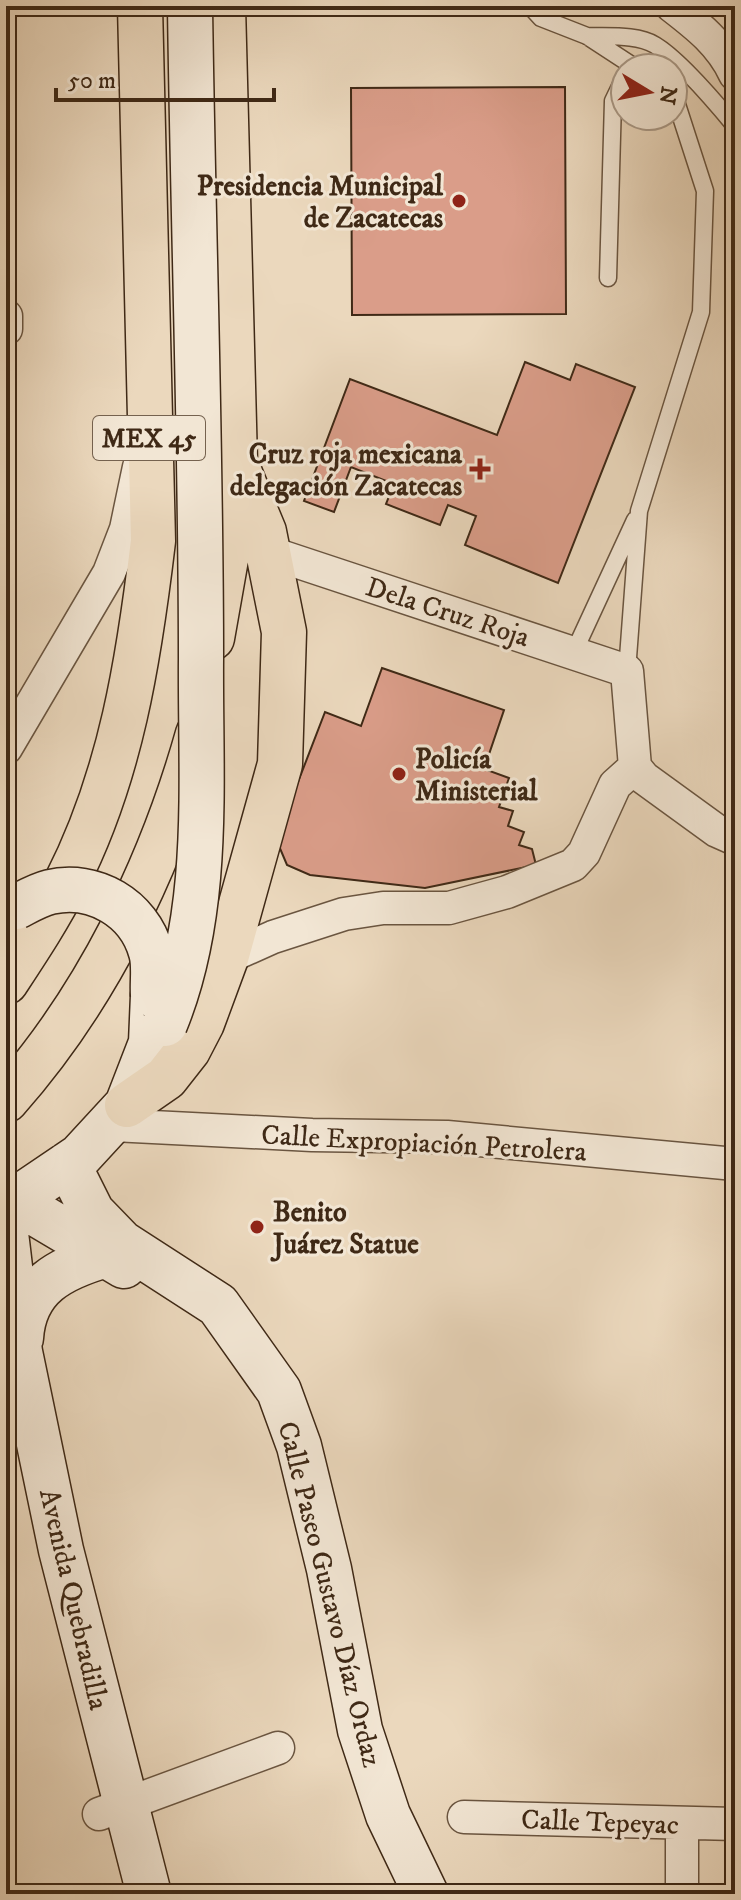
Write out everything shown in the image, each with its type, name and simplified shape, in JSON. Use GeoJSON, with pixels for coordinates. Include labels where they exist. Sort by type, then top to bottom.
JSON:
{"type":"FeatureCollection","features":[{"type":"Feature","properties":{"kind":"main road","name":"MEX 45"},"geometry":{"type":"LineString","coordinates":[[6,982],[67,882],[113,767],[135,678],[153,541],[140,6]]}},
{"type":"Feature","properties":{"kind":"main road"},"geometry":{"type":"LineString","coordinates":[[120,1115],[156,1021],[181,986],[192,933],[199,823],[201,489],[190,6]]}},
{"type":"Feature","properties":{"kind":"main road","name":"MEX 45"},"geometry":{"type":"LineString","coordinates":[[6,1100],[63,1028],[102,966],[177,802],[198,735],[227,553],[235,462],[223,6]]}},
{"type":"Feature","properties":{"kind":"main road"},"geometry":{"type":"LineString","coordinates":[[235,462],[268,552],[284,632],[280,764],[226,958],[188,1050],[166,1078],[8,1213],[106,1255],[177,1299],[211,1329],[246,1344]]}},
{"type":"Feature","properties":{"kind":"main road"},"geometry":{"type":"LineString","coordinates":[[11,910],[48,892],[66,891],[100,895],[119,905],[134,917],[152,955],[156,1021]]}},
{"type":"Feature","properties":{"kind":"main road","name":"Calle Paseo Gustavo Díaz Ordaz"},"geometry":{"type":"LineString","coordinates":[[68,1164],[92,1212],[122,1243],[218,1305],[279,1391],[299,1446],[329,1569],[360,1730],[388,1815],[426,1894]]}},
{"type":"Feature","properties":{"kind":"main road","name":"Avenida Quebradilla"},"geometry":{"type":"LineString","coordinates":[[8,1213],[13,1302],[20,1352],[112,1808],[118,1894]]}},
{"type":"Feature","properties":{"kind":"main road"},"geometry":{"type":"LineString","coordinates":[[20,1352],[22,1325],[37,1289],[71,1265],[106,1255]]}},
{"type":"Feature","properties":{"kind":"main road","name":"Avenida Quebradilla"},"geometry":{"type":"LineString","coordinates":[[6,1412],[56,1644],[112,1808],[149,1894]]}},
{"type":"Feature","properties":{"kind":"street"},"geometry":{"type":"LineString","coordinates":[[672,6],[710,17],[735,74]]}},
{"type":"Feature","properties":{"kind":"street"},"geometry":{"type":"LineString","coordinates":[[6,316],[6,329]]}},
{"type":"Feature","properties":{"kind":"street"},"geometry":{"type":"LineString","coordinates":[[6,746],[109,573],[126,529],[148,417]]}},
{"type":"Feature","properties":{"kind":"street","name":"Dela Cruz Roja"},"geometry":{"type":"LineString","coordinates":[[268,552],[627,671]]}},
{"type":"Feature","properties":{"kind":"street"},"geometry":{"type":"LineString","coordinates":[[627,671],[635,767],[644,778],[717,831],[735,839]]}},
{"type":"Feature","properties":{"kind":"street"},"geometry":{"type":"LineString","coordinates":[[226,958],[273,937],[344,914],[383,908],[449,908],[507,892],[573,865],[584,853],[615,785],[635,767]]}},
{"type":"Feature","properties":{"kind":"street","name":"Calle Expropiación Petrolera"},"geometry":{"type":"LineString","coordinates":[[120,1115],[312,1135],[447,1137],[735,1164]]}},
{"type":"Feature","properties":{"kind":"street"},"geometry":{"type":"LineString","coordinates":[[112,1808],[278,1748]]}},
{"type":"Feature","properties":{"kind":"street","name":"Calle Tepeyac"},"geometry":{"type":"LineString","coordinates":[[464,1817],[735,1824]]}},
{"type":"Feature","properties":{"kind":"street"},"geometry":{"type":"LineString","coordinates":[[682,1824],[682,1894]]}},
{"type":"Feature","properties":{"kind":"lane"},"geometry":{"type":"LineString","coordinates":[[123,6],[142,61]]}},
{"type":"Feature","properties":{"kind":"lane"},"geometry":{"type":"LineString","coordinates":[[530,6],[541,18],[587,36],[609,52]]}},
{"type":"Feature","properties":{"kind":"lane"},"geometry":{"type":"LineString","coordinates":[[587,36],[635,39],[655,45],[735,126]]}},
{"type":"Feature","properties":{"kind":"lane"},"geometry":{"type":"LineString","coordinates":[[608,278],[612,132]]}},
{"type":"Feature","properties":{"kind":"lane"},"geometry":{"type":"LineString","coordinates":[[574,652],[639,511],[701,312],[705,191],[686,132]]}},
{"type":"Feature","properties":{"kind":"lane"},"geometry":{"type":"LineString","coordinates":[[627,671],[639,511]]}},
{"type":"Feature","properties":{"kind":"building","name":"Presidencia Municipal de Zacatecas"},"geometry":{"type":"Polygon","coordinates":[[[565,87],[566,314],[352,315],[351,88],[565,87]]]}},
{"type":"Feature","properties":{"kind":"building","name":"Cruz roja mexicana delegación Zacatecas"},"geometry":{"type":"Polygon","coordinates":[[[525,362],[570,380],[576,364],[635,387],[558,583],[465,545],[476,516],[448,505],[440,525],[386,504],[394,484],[351,467],[334,512],[304,501],[350,379],[497,435],[525,362]]]}},
{"type":"Feature","properties":{"kind":"building","name":"Policía Ministerial"},"geometry":{"type":"Polygon","coordinates":[[[382,668],[504,710],[484,769],[509,778],[499,807],[513,811],[508,826],[524,832],[519,845],[532,849],[536,865],[425,888],[310,875],[287,865],[276,839],[325,712],[361,726],[382,668]]]}},
{"type":"Feature","properties":{"kind":"place","name":"Presidencia Municipal de Zacatecas"},"geometry":{"type":"Point","coordinates":[459,201]}},
{"type":"Feature","properties":{"kind":"place","name":"Cruz roja mexicana delegación Zacatecas"},"geometry":{"type":"Point","coordinates":[480,469]}},
{"type":"Feature","properties":{"kind":"place","name":"Policía Ministerial"},"geometry":{"type":"Point","coordinates":[399,774]}},
{"type":"Feature","properties":{"kind":"place","name":"Benito Juárez Statue"},"geometry":{"type":"Point","coordinates":[257,1227]}}]}
